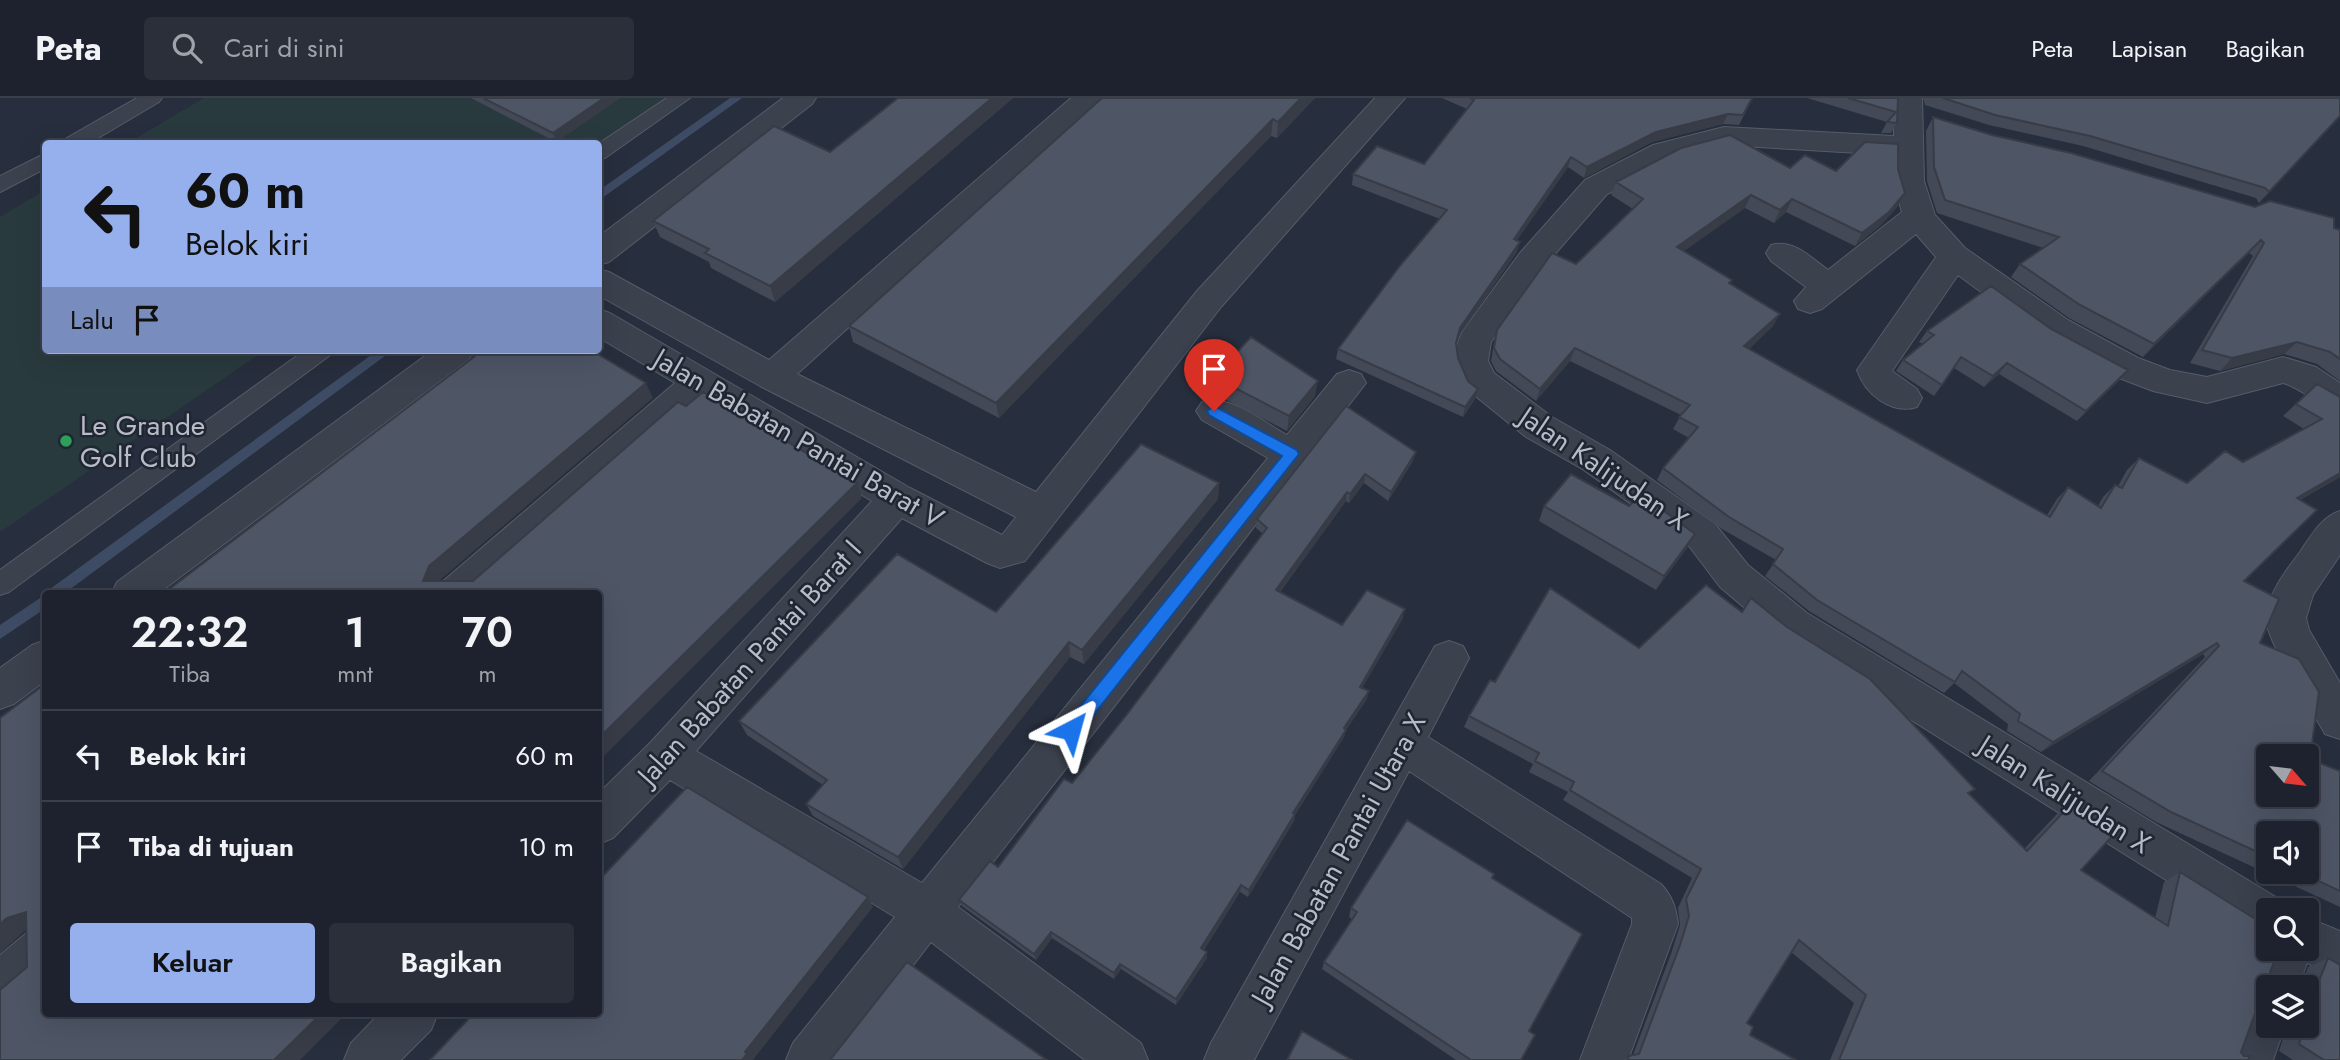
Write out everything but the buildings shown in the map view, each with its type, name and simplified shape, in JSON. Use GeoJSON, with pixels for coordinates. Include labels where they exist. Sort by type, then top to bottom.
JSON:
{"type":"FeatureCollection","features":[{"type":"Feature","properties":{"kind":"street"},"geometry":{"type":"LineString","coordinates":[[602,251],[803,98]]}},
{"type":"Feature","properties":{"kind":"street"},"geometry":{"type":"LineString","coordinates":[[772,377],[1088,98]]}},
{"type":"Feature","properties":{"kind":"street"},"geometry":{"type":"LineString","coordinates":[[602,282],[772,377],[1041,512],[1209,299],[1391,98]]}},
{"type":"Feature","properties":{"kind":"street"},"geometry":{"type":"LineString","coordinates":[[1914,119],[1907,180],[1918,216],[1954,256],[2056,329],[2126,367],[2165,382],[2207,390],[2283,370],[2304,376],[2340,400]]}},
{"type":"Feature","properties":{"kind":"street","name":"Jalan Kalijudan X"},"geometry":{"type":"LineString","coordinates":[[1914,119],[1794,138],[1724,136],[1664,152],[1596,187],[1531,261],[1475,340],[1471,361],[1480,381],[1539,427],[1597,460],[1702,535],[1734,576],[1793,625],[2256,911]]}},
{"type":"Feature","properties":{"kind":"street"},"geometry":{"type":"LineString","coordinates":[[1782,253],[1819,294],[1918,216]]}},
{"type":"Feature","properties":{"kind":"street"},"geometry":{"type":"LineString","coordinates":[[1905,398],[1878,381],[1874,370],[1954,256]]}},
{"type":"Feature","properties":{"kind":"street","name":"Jalan Babatan Pantai Barat V"},"geometry":{"type":"LineString","coordinates":[[602,323],[897,498],[1000,552],[1012,550],[1041,512]]}},
{"type":"Feature","properties":{"kind":"street"},"geometry":{"type":"LineString","coordinates":[[135,590],[452,354]]}},
{"type":"Feature","properties":{"kind":"street"},"geometry":{"type":"LineString","coordinates":[[459,590],[699,382]]}},
{"type":"Feature","properties":{"kind":"street"},"geometry":{"type":"LineString","coordinates":[[810,1060],[1349,383]]}},
{"type":"Feature","properties":{"kind":"street"},"geometry":{"type":"LineString","coordinates":[[1214,411],[1292,454]]}},
{"type":"Feature","properties":{"kind":"street","name":"Jalan Babatan Pantai Barat I"},"geometry":{"type":"LineString","coordinates":[[602,820],[666,755],[897,498]]}},
{"type":"Feature","properties":{"kind":"street"},"geometry":{"type":"LineString","coordinates":[[2340,526],[2298,589],[2288,607],[2286,619],[2290,634],[2340,721]]}},
{"type":"Feature","properties":{"kind":"street","name":"Jalan Babatan Pantai Utara X"},"geometry":{"type":"LineString","coordinates":[[1228,1060],[1449,658]]}},
{"type":"Feature","properties":{"kind":"street"},"geometry":{"type":"LineString","coordinates":[[0,691],[42,660]]}},
{"type":"Feature","properties":{"kind":"street"},"geometry":{"type":"LineString","coordinates":[[1402,743],[1645,899],[1654,909],[1655,924],[1604,1060]]}},
{"type":"Feature","properties":{"kind":"street"},"geometry":{"type":"LineString","coordinates":[[666,755],[927,911],[1124,1060]]}},
{"type":"Feature","properties":{"kind":"street"},"geometry":{"type":"LineString","coordinates":[[2319,946],[2340,956]]}},
{"type":"Feature","properties":{"kind":"street"},"geometry":{"type":"LineString","coordinates":[[0,985],[42,949]]}},
{"type":"Feature","properties":{"kind":"street"},"geometry":{"type":"LineString","coordinates":[[368,1060],[410,1017]]}},
{"type":"Feature","properties":{"kind":"street"},"geometry":{"type":"LineString","coordinates":[[2249,1060],[2257,1038]]}},
{"type":"Feature","properties":{"kind":"lane"},"geometry":{"type":"LineString","coordinates":[[79,140],[152,98]]}},
{"type":"Feature","properties":{"kind":"lane"},"geometry":{"type":"LineString","coordinates":[[602,150],[680,98]]}},
{"type":"Feature","properties":{"kind":"lane"},"geometry":{"type":"LineString","coordinates":[[0,185],[42,161]]}},
{"type":"Feature","properties":{"kind":"lane"},"geometry":{"type":"LineString","coordinates":[[0,584],[316,354]]}},
{"type":"Feature","properties":{"kind":"shaded area"},"geometry":{"type":"Polygon","coordinates":[[[204,98],[666,98],[602,142],[133,140],[204,98]]]}},
{"type":"Feature","properties":{"kind":"shaded area","name":"Le Grande Golf Club"},"geometry":{"type":"Polygon","coordinates":[[[42,192],[42,354],[259,354],[0,532],[0,217],[42,192]]]}},
{"type":"Feature","properties":{"kind":"waterway"},"geometry":{"type":"LineString","coordinates":[[602,194],[737,98]]}},
{"type":"Feature","properties":{"kind":"waterway"},"geometry":{"type":"LineString","coordinates":[[59,590],[382,354]]}},
{"type":"Feature","properties":{"kind":"waterway"},"geometry":{"type":"LineString","coordinates":[[0,633],[42,603]]}},
{"type":"Feature","properties":{"kind":"place","name":"Le Grande Golf Club"},"geometry":{"type":"Point","coordinates":[66,441]}},
{"type":"Feature","properties":{"kind":"route"},"geometry":{"type":"LineString","coordinates":[[1071,730],[1292,454],[1214,411]]}}]}
